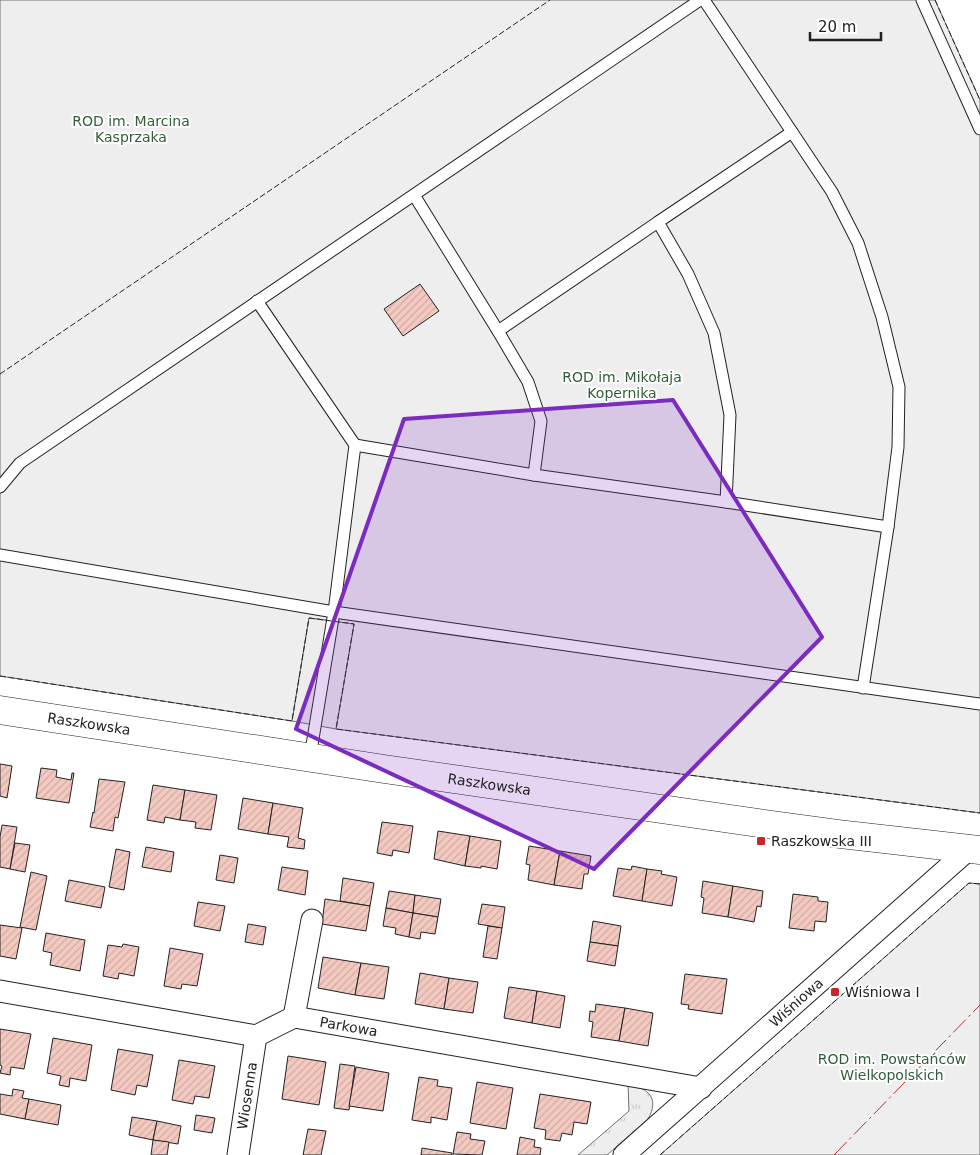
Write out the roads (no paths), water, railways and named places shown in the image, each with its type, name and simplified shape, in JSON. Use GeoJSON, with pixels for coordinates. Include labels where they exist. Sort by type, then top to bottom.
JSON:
{"type":"FeatureCollection","features":[{"type":"Feature","properties":{"kind":"street","name":"Raszkowska"},"geometry":{"type":"LineString","coordinates":[[0,710],[839,834],[974,850]]}},
{"type":"Feature","properties":{"kind":"street","name":"Wiśniowa"},"geometry":{"type":"LineString","coordinates":[[624,1155],[974,850]]}},
{"type":"Feature","properties":{"kind":"street"},"geometry":{"type":"LineString","coordinates":[[0,991],[256,1036],[294,1017],[312,920]]}},
{"type":"Feature","properties":{"kind":"street","name":"Parkowa"},"geometry":{"type":"LineString","coordinates":[[294,1017],[701,1088]]}},
{"type":"Feature","properties":{"kind":"street","name":"Wiosenna"},"geometry":{"type":"LineString","coordinates":[[238,1155],[256,1036]]}},
{"type":"Feature","properties":{"kind":"lane"},"geometry":{"type":"LineString","coordinates":[[0,487],[20,463],[700,0]]}},
{"type":"Feature","properties":{"kind":"lane"},"geometry":{"type":"LineString","coordinates":[[704,0],[832,192],[858,243],[882,317],[899,387],[898,447],[888,527],[863,688]]}},
{"type":"Feature","properties":{"kind":"lane"},"geometry":{"type":"LineString","coordinates":[[922,0],[980,129]]}},
{"type":"Feature","properties":{"kind":"lane"},"geometry":{"type":"LineString","coordinates":[[498,331],[792,132]]}},
{"type":"Feature","properties":{"kind":"lane"},"geometry":{"type":"LineString","coordinates":[[414,195],[528,382],[541,421],[534,474]]}},
{"type":"Feature","properties":{"kind":"lane"},"geometry":{"type":"LineString","coordinates":[[658,222],[688,274],[714,334],[730,415],[726,502]]}},
{"type":"Feature","properties":{"kind":"lane"},"geometry":{"type":"LineString","coordinates":[[257,301],[355,445],[334,612],[310,757]]}},
{"type":"Feature","properties":{"kind":"lane"},"geometry":{"type":"LineString","coordinates":[[355,445],[888,527]]}},
{"type":"Feature","properties":{"kind":"lane"},"geometry":{"type":"LineString","coordinates":[[0,555],[334,612],[980,704]]}},
{"type":"Feature","properties":{"kind":"place","name":"Raszkowska III"},"geometry":{"type":"Point","coordinates":[761,841]}},
{"type":"Feature","properties":{"kind":"place","name":"Wiśniowa I"},"geometry":{"type":"Point","coordinates":[835,992]}},
{"type":"Feature","properties":{"kind":"park label","name":"ROD im. Marcina Kasprzaka"},"geometry":{"type":"Point","coordinates":[131,130]}},
{"type":"Feature","properties":{"kind":"park label","name":"ROD im. Mikołaja Kopernika"},"geometry":{"type":"Point","coordinates":[622,386]}},
{"type":"Feature","properties":{"kind":"park label","name":"ROD im. Powstańców Wielkopolskich"},"geometry":{"type":"Point","coordinates":[892,1068]}}]}
